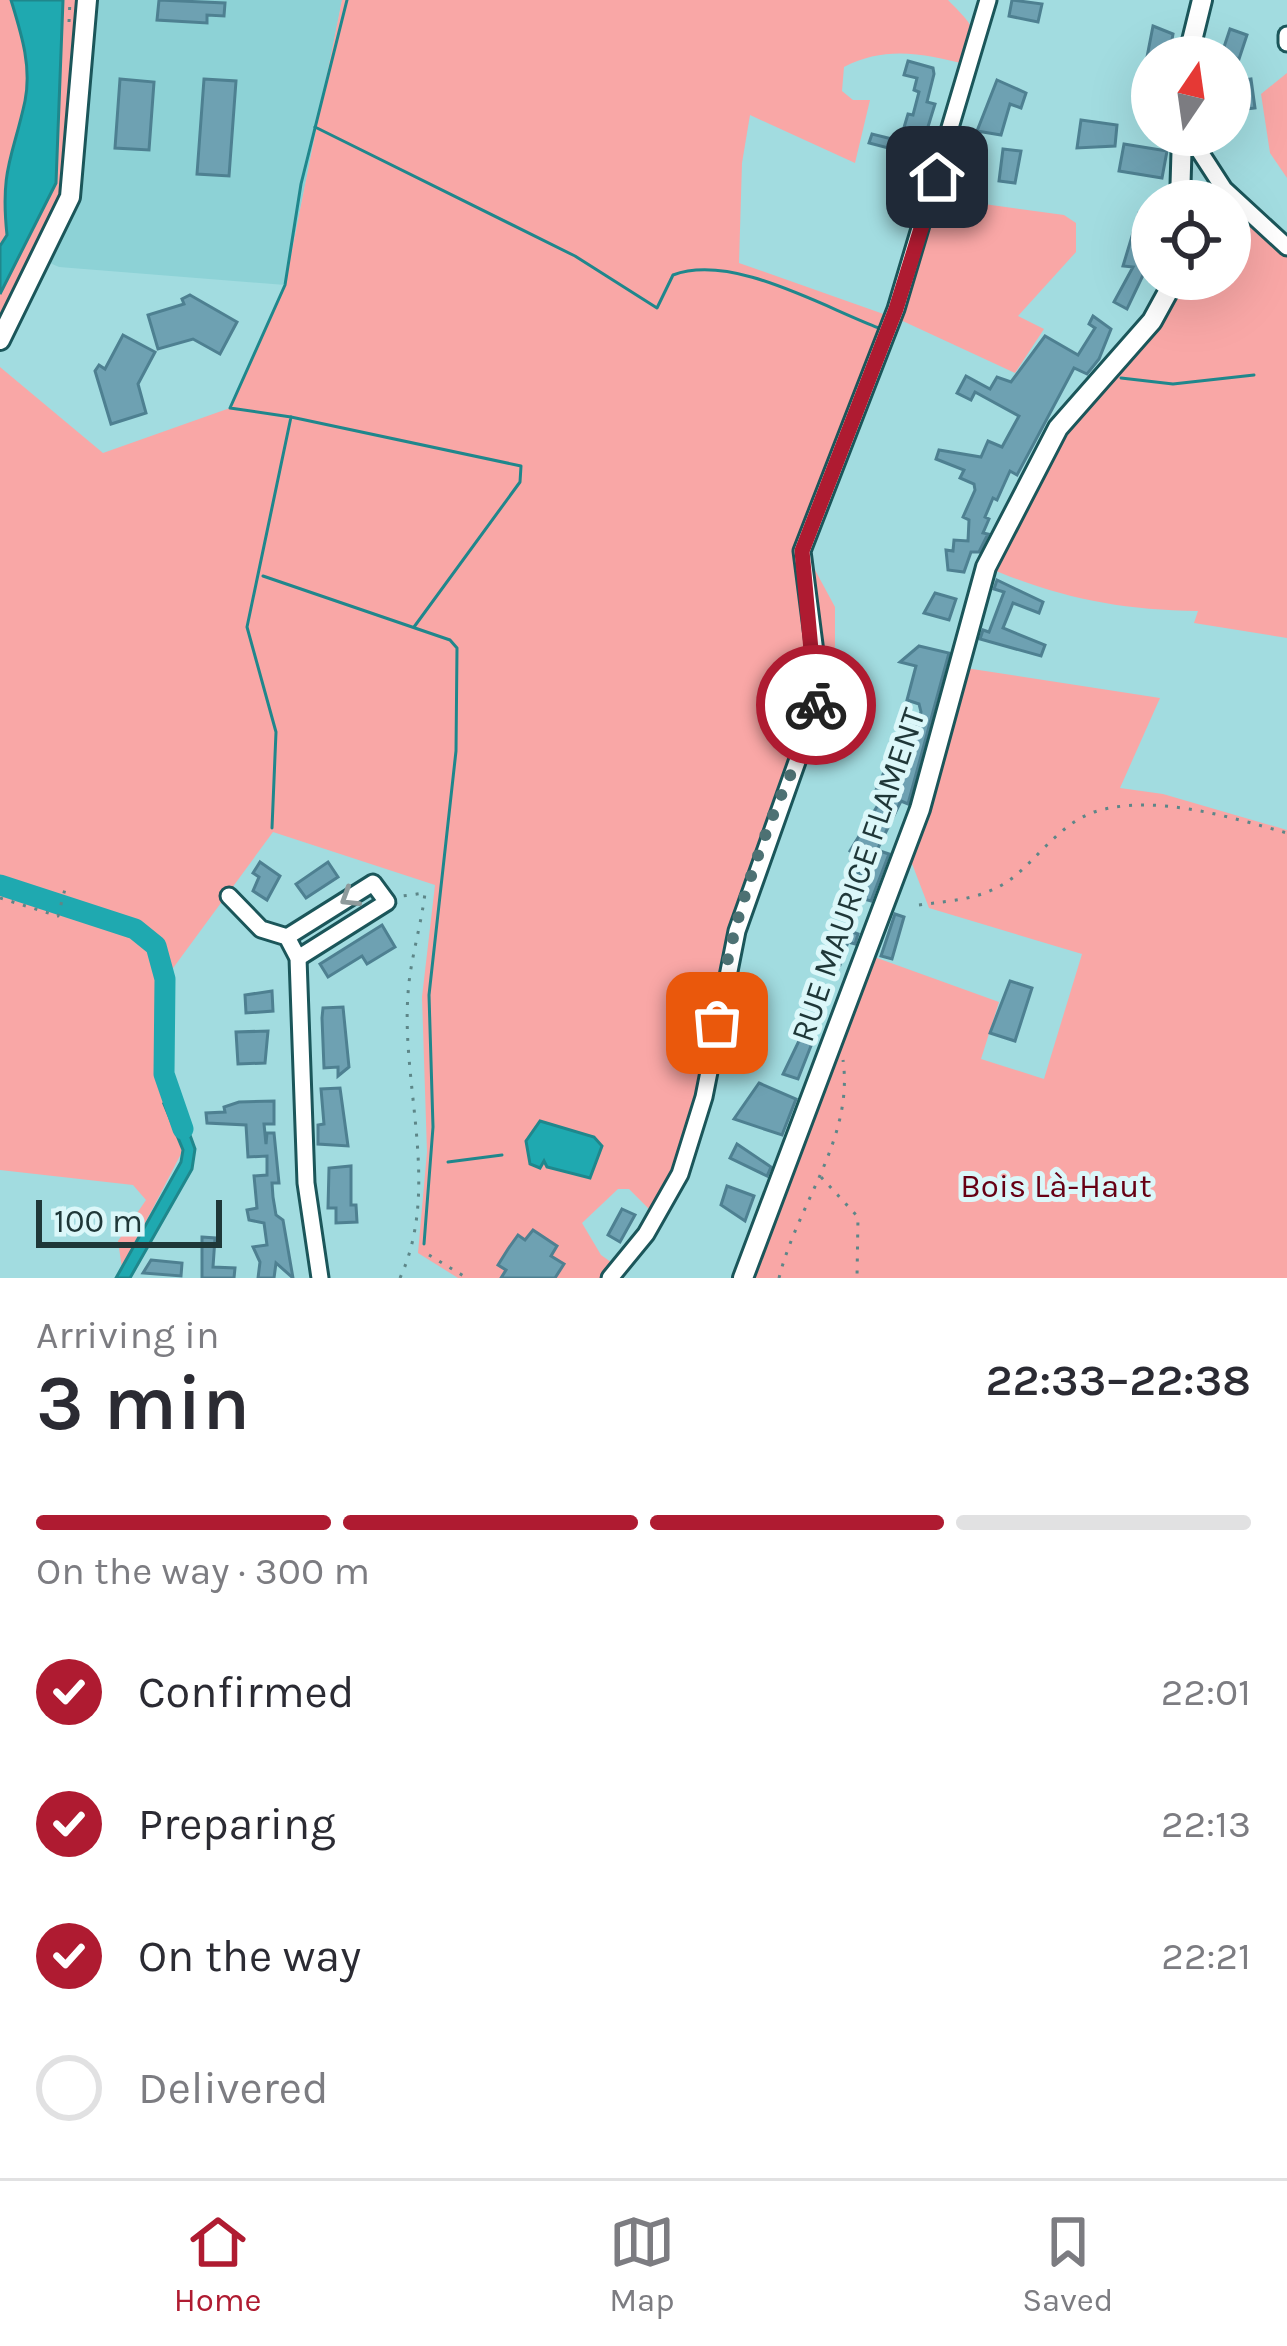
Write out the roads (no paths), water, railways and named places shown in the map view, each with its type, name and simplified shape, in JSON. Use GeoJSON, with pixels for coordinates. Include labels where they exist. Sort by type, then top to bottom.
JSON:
{"type":"FeatureCollection","features":[{"type":"Feature","properties":{"kind":"street"},"geometry":{"type":"LineString","coordinates":[[0,340],[70,197],[87,0]]}},
{"type":"Feature","properties":{"kind":"street"},"geometry":{"type":"LineString","coordinates":[[610,1278],[646,1234],[680,1174],[704,1097],[737,931],[815,711],[816,660],[802,551],[896,309],[988,0]]}},
{"type":"Feature","properties":{"kind":"street"},"geometry":{"type":"LineString","coordinates":[[1193,36],[1202,0]]}},
{"type":"Feature","properties":{"kind":"street"},"geometry":{"type":"LineString","coordinates":[[1200,156],[1224,189],[1287,247]]}},
{"type":"Feature","properties":{"kind":"street","name":"RUE MAURICE FLAMENT"},"geometry":{"type":"LineString","coordinates":[[743,1278],[933,768],[986,567],[1058,428],[1165,300]]}},
{"type":"Feature","properties":{"kind":"street"},"geometry":{"type":"LineString","coordinates":[[287,937],[373,883],[387,902],[298,958]]}},
{"type":"Feature","properties":{"kind":"street"},"geometry":{"type":"LineString","coordinates":[[230,896],[261,929],[287,937],[298,958],[306,1183],[320,1278]]}},
{"type":"Feature","properties":{"kind":"waterway"},"geometry":{"type":"LineString","coordinates":[[272,828],[276,732],[247,627],[291,417],[230,408],[285,285],[301,184],[347,0]]}},
{"type":"Feature","properties":{"kind":"waterway"},"geometry":{"type":"LineString","coordinates":[[315,127],[575,256],[657,308],[673,275],[722,271],[776,285],[879,328]]}},
{"type":"Feature","properties":{"kind":"waterway"},"geometry":{"type":"LineString","coordinates":[[1121,378],[1173,384],[1254,375]]}},
{"type":"Feature","properties":{"kind":"waterway"},"geometry":{"type":"LineString","coordinates":[[291,417],[521,466],[520,482],[414,627]]}},
{"type":"Feature","properties":{"kind":"waterway"},"geometry":{"type":"LineString","coordinates":[[263,576],[450,640],[457,648],[456,751],[429,995],[433,1127],[424,1244]]}},
{"type":"Feature","properties":{"kind":"waterway"},"geometry":{"type":"LineString","coordinates":[[0,885],[135,929],[156,946],[165,979],[164,1074],[183,1129]]}},
{"type":"Feature","properties":{"kind":"waterway"},"geometry":{"type":"LineString","coordinates":[[448,1162],[502,1155]]}},
{"type":"Feature","properties":{"kind":"park label","name":"Bois Là-Haut"},"geometry":{"type":"Point","coordinates":[1056,1186]}}]}
